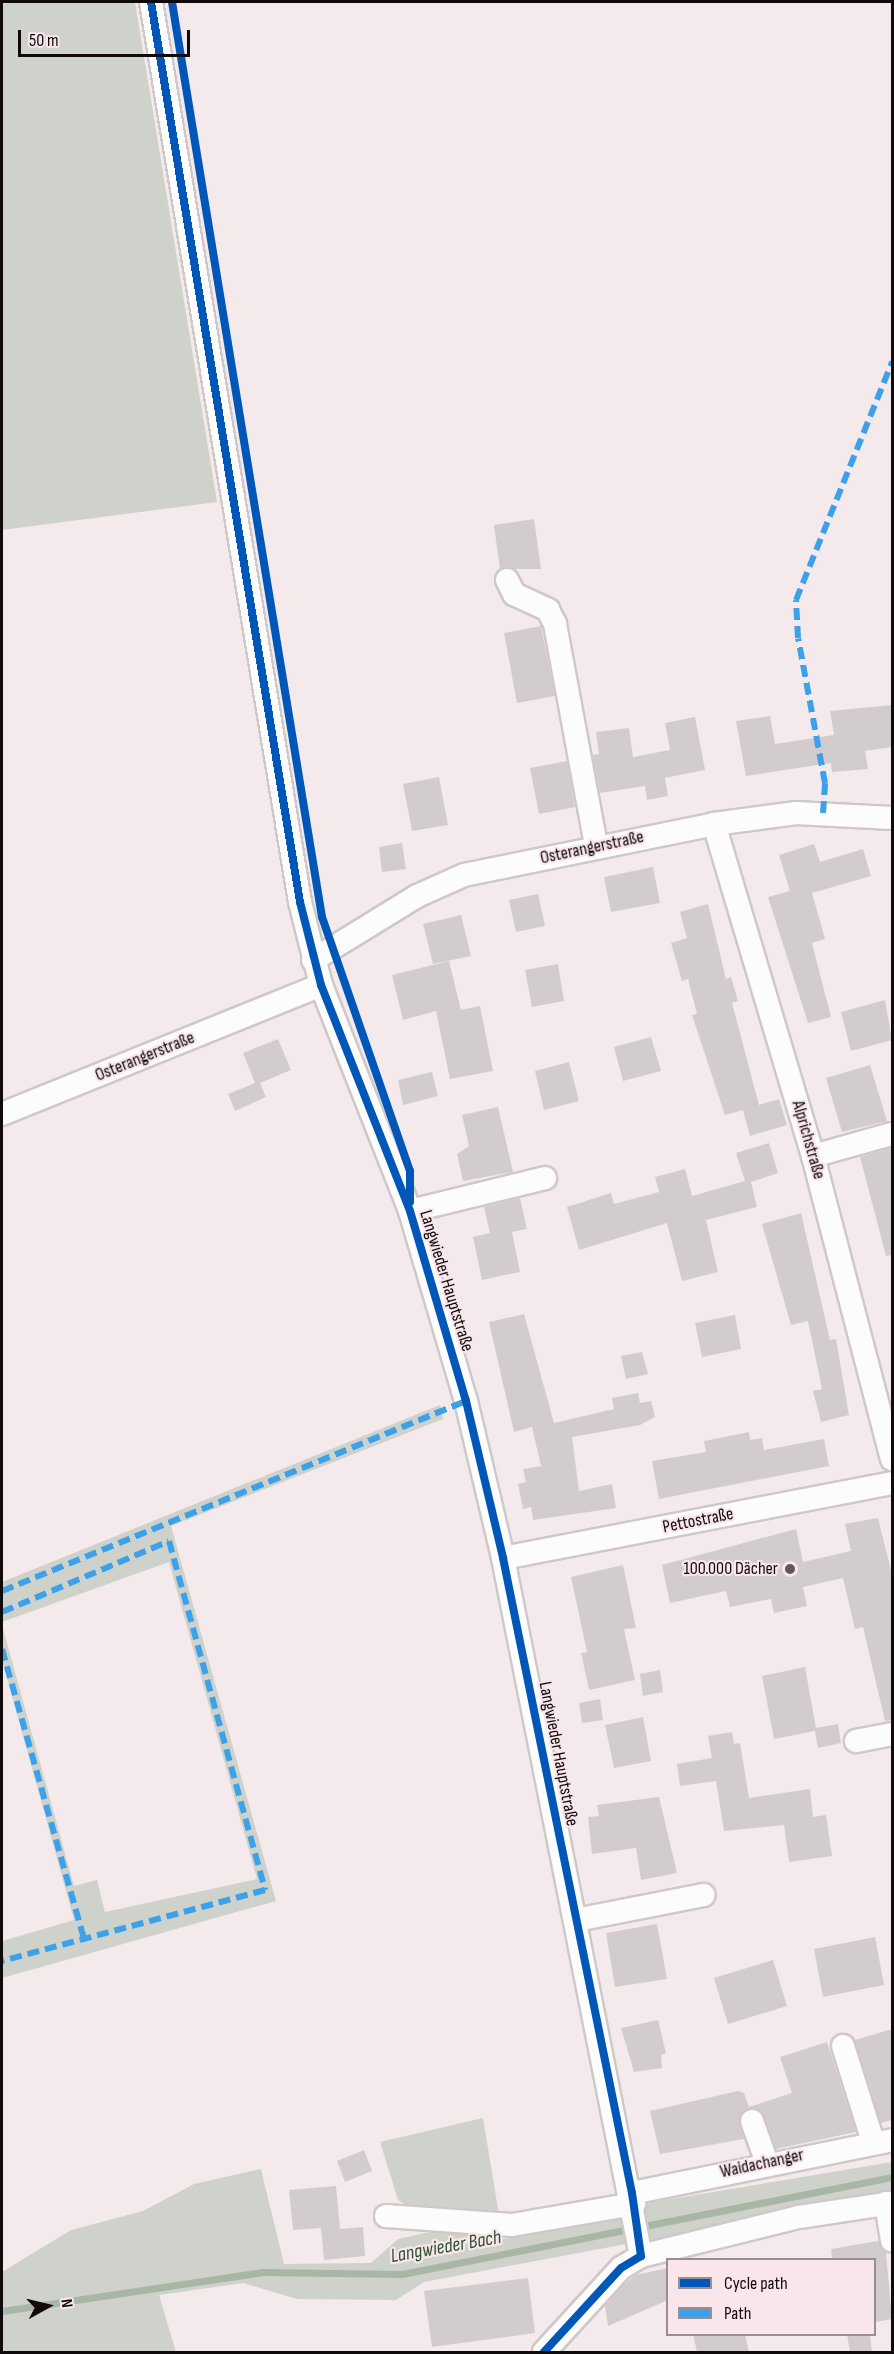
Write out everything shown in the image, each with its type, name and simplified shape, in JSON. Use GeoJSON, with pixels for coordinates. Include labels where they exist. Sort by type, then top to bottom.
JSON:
{"type":"FeatureCollection","features":[{"type":"Feature","properties":{"kind":"street","name":"Langwieder Hauptstraße"},"geometry":{"type":"LineString","coordinates":[[151,2],[313,960],[410,1211],[466,1401],[503,1558],[633,2199],[640,2250]]}},
{"type":"Feature","properties":{"kind":"street"},"geometry":{"type":"LineString","coordinates":[[507,580],[514,594],[548,610],[555,624],[596,846]]}},
{"type":"Feature","properties":{"kind":"street","name":"Osterangerstraße"},"geometry":{"type":"LineString","coordinates":[[313,960],[417,896],[464,875],[596,846],[714,824],[796,813],[892,818]]}},
{"type":"Feature","properties":{"kind":"street","name":"Alprichstraße"},"geometry":{"type":"LineString","coordinates":[[714,824],[813,1156],[892,1459]]}},
{"type":"Feature","properties":{"kind":"street","name":"Osterangerstraße"},"geometry":{"type":"LineString","coordinates":[[2,1114],[321,985]]}},
{"type":"Feature","properties":{"kind":"street"},"geometry":{"type":"LineString","coordinates":[[813,1156],[892,1134]]}},
{"type":"Feature","properties":{"kind":"street"},"geometry":{"type":"LineString","coordinates":[[410,1211],[545,1178]]}},
{"type":"Feature","properties":{"kind":"street","name":"Pettostraße"},"geometry":{"type":"LineString","coordinates":[[503,1558],[892,1484]]}},
{"type":"Feature","properties":{"kind":"street"},"geometry":{"type":"LineString","coordinates":[[856,1741],[892,1734]]}},
{"type":"Feature","properties":{"kind":"street"},"geometry":{"type":"LineString","coordinates":[[576,1920],[704,1895]]}},
{"type":"Feature","properties":{"kind":"street"},"geometry":{"type":"LineString","coordinates":[[843,2046],[883,2141]]}},
{"type":"Feature","properties":{"kind":"street"},"geometry":{"type":"LineString","coordinates":[[752,2121],[767,2163]]}},
{"type":"Feature","properties":{"kind":"street","name":"Waidachanger"},"geometry":{"type":"LineString","coordinates":[[386,2216],[512,2225],[633,2199],[767,2163],[883,2141]]}},
{"type":"Feature","properties":{"kind":"street"},"geometry":{"type":"LineString","coordinates":[[544,2352],[640,2250],[800,2217],[889,2203],[892,2241]]}},
{"type":"Feature","properties":{"kind":"shaded area"},"geometry":{"type":"Polygon","coordinates":[[[2,2],[135,2],[217,502],[2,530],[2,2]]]}},
{"type":"Feature","properties":{"kind":"shaded area"},"geometry":{"type":"Polygon","coordinates":[[[440,1405],[443,1419],[171,1526],[276,1901],[2,1978],[2,1941],[74,1920],[2,1660],[2,1625],[74,1886],[97,1880],[105,1912],[257,1879],[169,1562],[2,1622],[2,1582],[440,1405]]]}},
{"type":"Feature","properties":{"kind":"shaded area"},"geometry":{"type":"Polygon","coordinates":[[[483,2118],[503,2239],[659,2201],[892,2162],[892,2194],[424,2282],[396,2300],[297,2299],[243,2283],[159,2295],[176,2352],[2,2352],[2,2272],[71,2230],[143,2211],[194,2184],[261,2169],[284,2264],[371,2263],[398,2239],[443,2229],[398,2200],[380,2142],[483,2118]]]}},
{"type":"Feature","properties":{"kind":"building"},"geometry":{"type":"Polygon","coordinates":[[[534,519],[541,569],[500,569],[494,525],[534,519]]]}},
{"type":"Feature","properties":{"kind":"building"},"geometry":{"type":"Polygon","coordinates":[[[541,626],[555,696],[517,703],[504,633],[541,626]]]}},
{"type":"Feature","properties":{"kind":"building"},"geometry":{"type":"Polygon","coordinates":[[[892,705],[892,747],[865,751],[868,769],[832,772],[831,763],[746,776],[736,721],[770,716],[775,744],[834,735],[830,711],[892,705]]]}},
{"type":"Feature","properties":{"kind":"building"},"geometry":{"type":"Polygon","coordinates":[[[695,717],[705,770],[665,778],[668,796],[647,800],[645,786],[600,793],[593,755],[599,754],[596,732],[629,728],[633,757],[670,750],[665,723],[695,717]]]}},
{"type":"Feature","properties":{"kind":"building"},"geometry":{"type":"Polygon","coordinates":[[[567,761],[575,807],[539,814],[530,768],[567,761]]]}},
{"type":"Feature","properties":{"kind":"building"},"geometry":{"type":"Polygon","coordinates":[[[439,777],[448,825],[412,831],[403,784],[439,777]]]}},
{"type":"Feature","properties":{"kind":"building"},"geometry":{"type":"Polygon","coordinates":[[[402,843],[406,869],[382,872],[379,847],[402,843]]]}},
{"type":"Feature","properties":{"kind":"building"},"geometry":{"type":"Polygon","coordinates":[[[814,844],[820,862],[863,849],[871,876],[812,893],[825,939],[812,943],[831,1017],[808,1023],[768,897],[790,891],[779,855],[814,844]]]}},
{"type":"Feature","properties":{"kind":"building"},"geometry":{"type":"Polygon","coordinates":[[[653,867],[660,903],[611,912],[604,877],[653,867]]]}},
{"type":"Feature","properties":{"kind":"building"},"geometry":{"type":"Polygon","coordinates":[[[538,894],[545,926],[516,932],[509,900],[538,894]]]}},
{"type":"Feature","properties":{"kind":"building"},"geometry":{"type":"Polygon","coordinates":[[[708,904],[726,979],[731,977],[738,1001],[732,1003],[759,1105],[779,1099],[787,1125],[750,1136],[743,1110],[725,1115],[692,1015],[697,1014],[688,979],[682,981],[671,943],[687,938],[680,912],[708,904]]]}},
{"type":"Feature","properties":{"kind":"building"},"geometry":{"type":"Polygon","coordinates":[[[461,915],[471,956],[433,964],[423,924],[461,915]]]}},
{"type":"Feature","properties":{"kind":"building"},"geometry":{"type":"Polygon","coordinates":[[[449,961],[461,1010],[480,1006],[493,1071],[450,1079],[436,1011],[403,1020],[392,975],[449,961]]]}},
{"type":"Feature","properties":{"kind":"building"},"geometry":{"type":"Polygon","coordinates":[[[558,964],[564,1001],[532,1007],[525,970],[558,964]]]}},
{"type":"Feature","properties":{"kind":"building"},"geometry":{"type":"Polygon","coordinates":[[[885,1000],[892,1040],[851,1051],[841,1012],[885,1000]]]}},
{"type":"Feature","properties":{"kind":"building"},"geometry":{"type":"Polygon","coordinates":[[[651,1037],[661,1071],[623,1081],[614,1047],[651,1037]]]}},
{"type":"Feature","properties":{"kind":"building"},"geometry":{"type":"Polygon","coordinates":[[[278,1039],[291,1070],[260,1083],[266,1097],[235,1111],[228,1094],[255,1083],[243,1053],[278,1039]]]}},
{"type":"Feature","properties":{"kind":"building"},"geometry":{"type":"Polygon","coordinates":[[[569,1062],[579,1101],[544,1110],[535,1071],[569,1062]]]}},
{"type":"Feature","properties":{"kind":"building"},"geometry":{"type":"Polygon","coordinates":[[[870,1065],[887,1121],[842,1132],[826,1078],[870,1065]]]}},
{"type":"Feature","properties":{"kind":"building"},"geometry":{"type":"Polygon","coordinates":[[[432,1072],[438,1096],[403,1105],[398,1080],[432,1072]]]}},
{"type":"Feature","properties":{"kind":"building"},"geometry":{"type":"Polygon","coordinates":[[[498,1107],[513,1172],[463,1181],[457,1154],[469,1146],[462,1115],[498,1107]]]}},
{"type":"Feature","properties":{"kind":"building"},"geometry":{"type":"Polygon","coordinates":[[[769,1143],[778,1173],[751,1182],[757,1207],[706,1220],[718,1272],[682,1281],[667,1223],[579,1250],[567,1207],[611,1193],[614,1204],[659,1192],[655,1177],[685,1169],[692,1196],[745,1181],[736,1153],[769,1143]]]}},
{"type":"Feature","properties":{"kind":"building"},"geometry":{"type":"Polygon","coordinates":[[[892,1148],[892,1255],[886,1256],[860,1157],[892,1148]]]}},
{"type":"Feature","properties":{"kind":"building"},"geometry":{"type":"Polygon","coordinates":[[[520,1198],[527,1229],[512,1232],[520,1272],[482,1280],[473,1237],[490,1233],[484,1207],[520,1198]]]}},
{"type":"Feature","properties":{"kind":"building"},"geometry":{"type":"Polygon","coordinates":[[[801,1213],[830,1340],[836,1339],[849,1415],[821,1422],[813,1391],[822,1389],[808,1321],[791,1325],[762,1224],[801,1213]]]}},
{"type":"Feature","properties":{"kind":"building"},"geometry":{"type":"Polygon","coordinates":[[[524,1314],[554,1423],[614,1409],[612,1398],[638,1393],[640,1403],[651,1401],[655,1417],[640,1425],[572,1437],[579,1491],[612,1484],[616,1508],[533,1520],[531,1507],[523,1509],[518,1484],[526,1482],[523,1469],[541,1466],[532,1427],[514,1432],[489,1322],[524,1314]]]}},
{"type":"Feature","properties":{"kind":"building"},"geometry":{"type":"Polygon","coordinates":[[[735,1315],[741,1349],[702,1357],[695,1323],[735,1315]]]}},
{"type":"Feature","properties":{"kind":"building"},"geometry":{"type":"Polygon","coordinates":[[[642,1352],[648,1374],[626,1379],[621,1356],[642,1352]]]}},
{"type":"Feature","properties":{"kind":"building"},"geometry":{"type":"Polygon","coordinates":[[[749,1432],[750,1440],[762,1438],[764,1450],[824,1439],[829,1466],[659,1499],[652,1461],[706,1452],[704,1441],[749,1432]]]}},
{"type":"Feature","properties":{"kind":"building"},"geometry":{"type":"Polygon","coordinates":[[[878,1518],[892,1574],[892,1720],[885,1721],[863,1627],[855,1629],[843,1578],[803,1587],[807,1606],[774,1613],[771,1599],[730,1607],[726,1591],[670,1603],[662,1565],[796,1529],[803,1562],[851,1551],[845,1524],[878,1518]]]}},
{"type":"Feature","properties":{"kind":"building"},"geometry":{"type":"Polygon","coordinates":[[[623,1565],[636,1628],[624,1629],[635,1680],[589,1690],[581,1653],[587,1652],[571,1577],[623,1565]]]}},
{"type":"Feature","properties":{"kind":"building"},"geometry":{"type":"Polygon","coordinates":[[[805,1667],[816,1728],[838,1724],[841,1743],[818,1748],[815,1731],[774,1739],[762,1676],[805,1667]]]}},
{"type":"Feature","properties":{"kind":"building"},"geometry":{"type":"Polygon","coordinates":[[[660,1670],[663,1692],[643,1696],[640,1674],[660,1670]]]}},
{"type":"Feature","properties":{"kind":"building"},"geometry":{"type":"Polygon","coordinates":[[[600,1699],[603,1720],[582,1723],[579,1703],[600,1699]]]}},
{"type":"Feature","properties":{"kind":"building"},"geometry":{"type":"Polygon","coordinates":[[[643,1717],[651,1761],[614,1768],[605,1725],[643,1717]]]}},
{"type":"Feature","properties":{"kind":"building"},"geometry":{"type":"Polygon","coordinates":[[[732,1732],[734,1744],[740,1743],[749,1798],[810,1789],[813,1817],[826,1815],[832,1856],[789,1862],[784,1825],[724,1831],[716,1781],[680,1786],[677,1764],[712,1758],[708,1736],[732,1732]]]}},
{"type":"Feature","properties":{"kind":"building"},"geometry":{"type":"Polygon","coordinates":[[[659,1797],[677,1873],[641,1880],[636,1848],[592,1854],[588,1817],[599,1816],[597,1805],[659,1797]]]}},
{"type":"Feature","properties":{"kind":"building"},"geometry":{"type":"Polygon","coordinates":[[[657,1924],[667,1979],[615,1987],[606,1933],[657,1924]]]}},
{"type":"Feature","properties":{"kind":"building"},"geometry":{"type":"Polygon","coordinates":[[[875,1937],[884,1985],[823,1997],[814,1949],[875,1937]]]}},
{"type":"Feature","properties":{"kind":"building"},"geometry":{"type":"Polygon","coordinates":[[[773,1960],[787,2006],[728,2024],[714,1978],[773,1960]]]}},
{"type":"Feature","properties":{"kind":"building"},"geometry":{"type":"Polygon","coordinates":[[[658,2020],[666,2053],[661,2055],[662,2068],[634,2072],[621,2028],[658,2020]]]}},
{"type":"Feature","properties":{"kind":"building"},"geometry":{"type":"Polygon","coordinates":[[[892,2029],[892,2120],[881,2123],[855,2040],[892,2029]]]}},
{"type":"Feature","properties":{"kind":"building"},"geometry":{"type":"Polygon","coordinates":[[[827,2042],[856,2132],[776,2149],[761,2111],[748,2108],[739,2119],[744,2139],[660,2154],[650,2111],[738,2091],[744,2093],[749,2107],[792,2093],[780,2057],[827,2042]]]}},
{"type":"Feature","properties":{"kind":"building"},"geometry":{"type":"Polygon","coordinates":[[[364,2150],[372,2171],[345,2182],[337,2161],[364,2150]]]}},
{"type":"Feature","properties":{"kind":"building"},"geometry":{"type":"Polygon","coordinates":[[[336,2186],[340,2229],[363,2227],[365,2256],[324,2260],[321,2228],[293,2230],[289,2190],[336,2186]]]}},
{"type":"Feature","properties":{"kind":"building"},"geometry":{"type":"Polygon","coordinates":[[[878,2241],[886,2253],[892,2319],[876,2322],[876,2258],[832,2258],[831,2249],[878,2241]]]}},
{"type":"Feature","properties":{"kind":"building"},"geometry":{"type":"Polygon","coordinates":[[[666,2268],[666,2301],[608,2326],[605,2306],[635,2275],[666,2268]]]}},
{"type":"Feature","properties":{"kind":"building"},"geometry":{"type":"Polygon","coordinates":[[[528,2278],[535,2333],[432,2347],[424,2291],[528,2278]]]}},
{"type":"Feature","properties":{"kind":"building"},"geometry":{"type":"Polygon","coordinates":[[[693,2336],[745,2336],[749,2352],[697,2352],[693,2336]]]}},
{"type":"Feature","properties":{"kind":"building"},"geometry":{"type":"Polygon","coordinates":[[[847,2336],[870,2336],[872,2352],[850,2352],[847,2336]]]}},
{"type":"Feature","properties":{"kind":"waterway","name":"Langwieder Bach"},"geometry":{"type":"LineString","coordinates":[[2,2311],[262,2272],[402,2274],[892,2177]]}},
{"type":"Feature","properties":{"kind":"marked path"},"geometry":{"type":"LineString","coordinates":[[823,813],[825,783],[798,638],[796,600],[892,362]]}},
{"type":"Feature","properties":{"kind":"marked path"},"geometry":{"type":"LineString","coordinates":[[2,1591],[466,1401]]}},
{"type":"Feature","properties":{"kind":"marked path"},"geometry":{"type":"LineString","coordinates":[[2,1612],[169,1541],[265,1890],[2,1961]]}},
{"type":"Feature","properties":{"kind":"marked path"},"geometry":{"type":"LineString","coordinates":[[2,1649],[84,1938]]}},
{"type":"Feature","properties":{"kind":"cycle path"},"geometry":{"type":"LineString","coordinates":[[151,2],[300,902],[321,985],[410,1211],[466,1401],[503,1558],[632,2193],[641,2256],[621,2268],[544,2352]]}},
{"type":"Feature","properties":{"kind":"cycle path"},"geometry":{"type":"LineString","coordinates":[[172,2],[322,917],[410,1171],[410,1202]]}},
{"type":"Feature","properties":{"kind":"place","name":"100.000 Dächer"},"geometry":{"type":"Point","coordinates":[790,1569]}}]}
